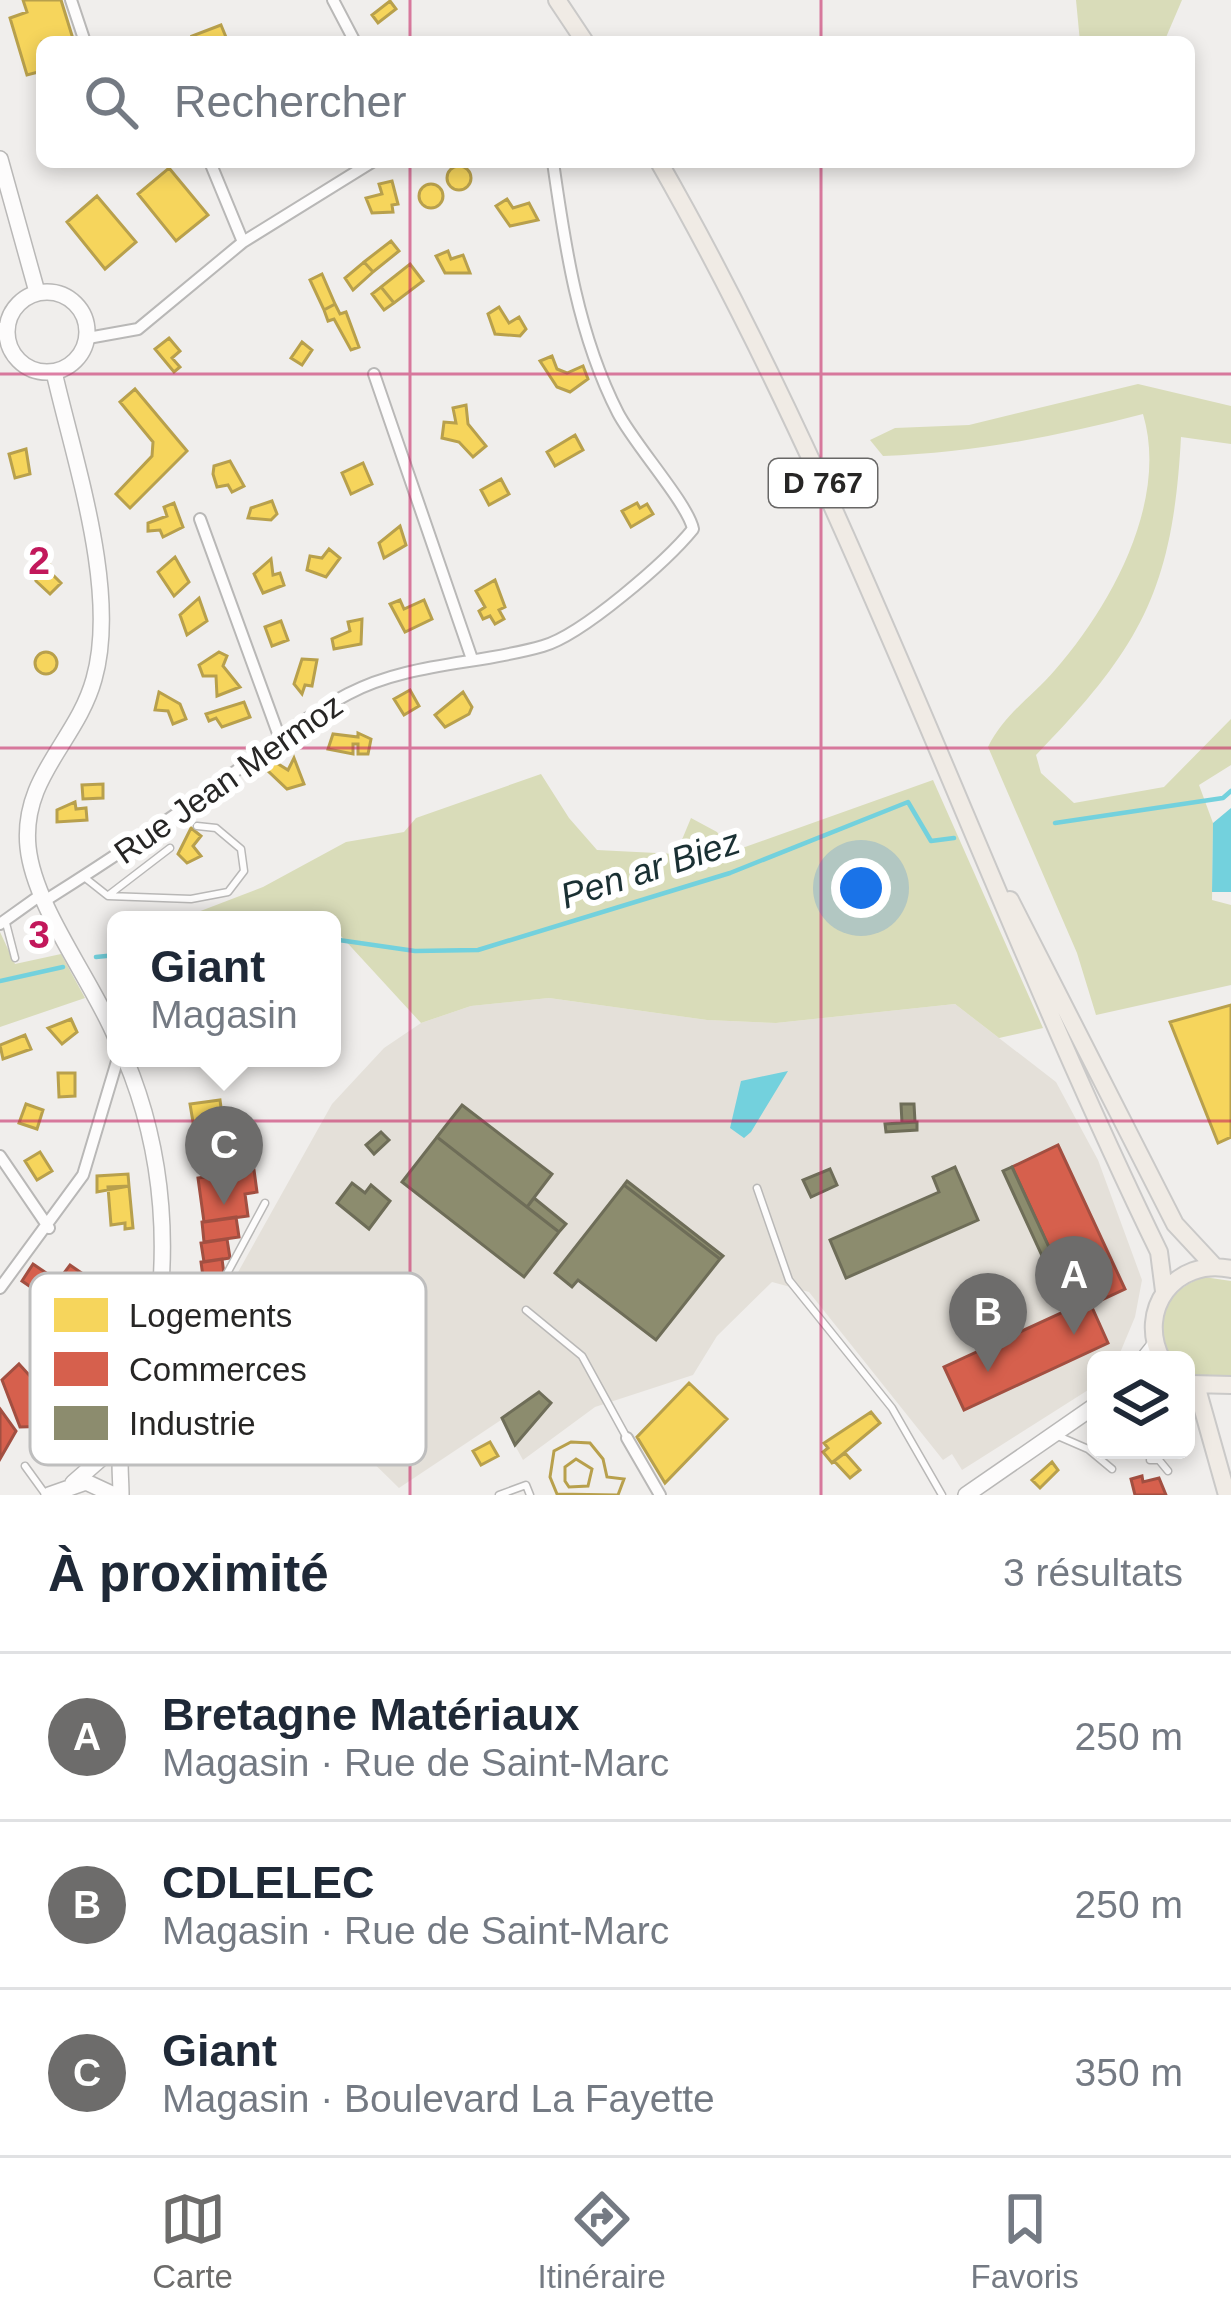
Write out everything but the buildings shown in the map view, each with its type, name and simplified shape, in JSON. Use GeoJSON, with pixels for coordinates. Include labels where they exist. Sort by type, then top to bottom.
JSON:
{"type":"FeatureCollection","features":[{"type":"Feature","properties":{"kind":"main road"},"geometry":{"type":"LineString","coordinates":[[557,0],[581,36]]}},
{"type":"Feature","properties":{"kind":"main road"},"geometry":{"type":"LineString","coordinates":[[0,159],[38,292]]}},
{"type":"Feature","properties":{"kind":"main road","name":"D 767"},"geometry":{"type":"LineString","coordinates":[[662,168],[776,379],[1159,1252],[1164,1291]]}},
{"type":"Feature","properties":{"kind":"main road"},"geometry":{"type":"LineString","coordinates":[[51,291],[75,302],[88,338],[70,366],[54,372],[40,372],[17,359],[3,328],[14,308],[38,292],[51,291]]}},
{"type":"Feature","properties":{"kind":"main road"},"geometry":{"type":"LineString","coordinates":[[54,372],[98,581],[102,628],[84,709],[44,769],[30,806],[28,852],[44,897],[107,1020]]}},
{"type":"Feature","properties":{"kind":"main road","name":"D 767"},"geometry":{"type":"LineString","coordinates":[[964,814],[1167,1210],[1223,1268]]}},
{"type":"Feature","properties":{"kind":"main road"},"geometry":{"type":"LineString","coordinates":[[125,1067],[148,1115],[163,1196],[160,1273]]}},
{"type":"Feature","properties":{"kind":"main road"},"geometry":{"type":"LineString","coordinates":[[1154,1351],[1153,1316],[1164,1291],[1186,1273],[1223,1268]]}},
{"type":"Feature","properties":{"kind":"main road"},"geometry":{"type":"LineString","coordinates":[[1195,1383],[1231,1385]]}},
{"type":"Feature","properties":{"kind":"main road"},"geometry":{"type":"LineString","coordinates":[[1195,1395],[1227,1495]]}},
{"type":"Feature","properties":{"kind":"main road"},"geometry":{"type":"LineString","coordinates":[[966,1495],[1087,1411]]}},
{"type":"Feature","properties":{"kind":"main road"},"geometry":{"type":"LineString","coordinates":[[48,1495],[94,1465]]}},
{"type":"Feature","properties":{"kind":"main road"},"geometry":{"type":"LineString","coordinates":[[73,1483],[100,1486],[118,1495],[120,1465]]}},
{"type":"Feature","properties":{"kind":"street"},"geometry":{"type":"LineString","coordinates":[[71,0],[83,36]]}},
{"type":"Feature","properties":{"kind":"street"},"geometry":{"type":"LineString","coordinates":[[332,0],[352,36]]}},
{"type":"Feature","properties":{"kind":"street"},"geometry":{"type":"LineString","coordinates":[[212,168],[243,242]]}},
{"type":"Feature","properties":{"kind":"street"},"geometry":{"type":"LineString","coordinates":[[88,338],[138,328],[243,242],[362,168]]}},
{"type":"Feature","properties":{"kind":"street","name":"Rue Jean Mermoz"},"geometry":{"type":"LineString","coordinates":[[2,921],[84,877],[279,736],[383,679],[548,645],[574,631],[669,555],[693,529],[642,456],[595,358],[571,279],[554,168]]}},
{"type":"Feature","properties":{"kind":"street"},"geometry":{"type":"LineString","coordinates":[[374,374],[472,659]]}},
{"type":"Feature","properties":{"kind":"street"},"geometry":{"type":"LineString","coordinates":[[200,519],[279,736]]}},
{"type":"Feature","properties":{"kind":"street"},"geometry":{"type":"LineString","coordinates":[[0,1288],[49,1228],[83,1175],[118,1067]]}},
{"type":"Feature","properties":{"kind":"street"},"geometry":{"type":"LineString","coordinates":[[2,1162],[49,1228]]}},
{"type":"Feature","properties":{"kind":"street"},"geometry":{"type":"LineString","coordinates":[[627,1438],[660,1495]]}},
{"type":"Feature","properties":{"kind":"lane"},"geometry":{"type":"LineString","coordinates":[[84,877],[108,896],[190,899],[228,892],[244,871],[241,849],[216,828],[197,826]]}},
{"type":"Feature","properties":{"kind":"lane"},"geometry":{"type":"LineString","coordinates":[[108,896],[170,848]]}},
{"type":"Feature","properties":{"kind":"lane"},"geometry":{"type":"LineString","coordinates":[[2,921],[15,958]]}},
{"type":"Feature","properties":{"kind":"lane"},"geometry":{"type":"LineString","coordinates":[[758,1188],[789,1280],[892,1408],[942,1495]]}},
{"type":"Feature","properties":{"kind":"lane"},"geometry":{"type":"LineString","coordinates":[[227,1273],[265,1203]]}},
{"type":"Feature","properties":{"kind":"lane"},"geometry":{"type":"LineString","coordinates":[[526,1310],[582,1356],[627,1438]]}},
{"type":"Feature","properties":{"kind":"lane"},"geometry":{"type":"LineString","coordinates":[[1054,1434],[1088,1449],[1112,1469]]}},
{"type":"Feature","properties":{"kind":"lane"},"geometry":{"type":"LineString","coordinates":[[1150,1460],[1159,1460],[1168,1471]]}},
{"type":"Feature","properties":{"kind":"lane"},"geometry":{"type":"LineString","coordinates":[[25,1466],[48,1495]]}},
{"type":"Feature","properties":{"kind":"lane"},"geometry":{"type":"LineString","coordinates":[[500,1495],[526,1485],[530,1495]]}},
{"type":"Feature","properties":{"kind":"shaded area"},"geometry":{"type":"Polygon","coordinates":[[[549,998],[707,1020],[776,1023],[955,1004],[1056,1082],[1098,1160],[1142,1280],[1135,1317],[1121,1351],[1087,1351],[1087,1391],[962,1470],[952,1454],[943,1460],[809,1292],[772,1282],[717,1336],[693,1375],[595,1407],[523,1460],[501,1420],[399,1488],[375,1465],[426,1465],[426,1273],[238,1273],[332,1104],[384,1048],[421,1023],[471,1006],[549,998]]]}},
{"type":"Feature","properties":{"kind":"green space"},"geometry":{"type":"Polygon","coordinates":[[[1076,0],[1182,0],[1167,36],[1079,36],[1076,0]]]}},
{"type":"Feature","properties":{"kind":"green space"},"geometry":{"type":"Polygon","coordinates":[[[1138,384],[1231,406],[1231,444],[1181,437],[1170,536],[1145,612],[1102,681],[1036,755],[1041,773],[1074,803],[1164,787],[1231,719],[1231,765],[1199,785],[1213,823],[1212,900],[1231,905],[1231,985],[1096,1015],[1077,953],[988,747],[1010,715],[1076,644],[1130,551],[1148,482],[1143,414],[950,451],[883,456],[870,440],[895,428],[969,425],[1138,384]]]}},
{"type":"Feature","properties":{"kind":"green space"},"geometry":{"type":"Polygon","coordinates":[[[541,774],[597,850],[676,854],[691,818],[717,832],[731,852],[933,780],[1043,1028],[999,1038],[955,1004],[776,1023],[707,1020],[549,998],[471,1006],[421,1023],[341,936],[341,911],[200,911],[263,887],[346,842],[404,832],[416,818],[541,774]]]}},
{"type":"Feature","properties":{"kind":"green space"},"geometry":{"type":"Polygon","coordinates":[[[0,932],[15,964],[61,954],[85,998],[0,1027],[0,932]]]}},
{"type":"Feature","properties":{"kind":"green space"},"geometry":{"type":"Polygon","coordinates":[[[1204,1277],[1231,1281],[1231,1376],[1215,1380],[1195,1374],[1195,1351],[1167,1351],[1165,1347],[1165,1310],[1179,1290],[1204,1277]]]}},
{"type":"Feature","properties":{"kind":"water"},"geometry":{"type":"Polygon","coordinates":[[[1231,808],[1231,892],[1212,892],[1213,823],[1231,808]]]}},
{"type":"Feature","properties":{"kind":"water"},"geometry":{"type":"Polygon","coordinates":[[[788,1071],[751,1132],[744,1138],[730,1128],[741,1081],[788,1071]]]}},
{"type":"Feature","properties":{"kind":"waterway","name":"Pen ar Biez"},"geometry":{"type":"LineString","coordinates":[[1055,823],[1223,798],[1231,791]]}},
{"type":"Feature","properties":{"kind":"waterway","name":"Pen ar Biez"},"geometry":{"type":"LineString","coordinates":[[341,940],[415,951],[478,950],[730,873],[908,802],[931,841],[954,838]]}},
{"type":"Feature","properties":{"kind":"waterway","name":"Pen ar Biez"},"geometry":{"type":"LineString","coordinates":[[96,957],[107,956]]}},
{"type":"Feature","properties":{"kind":"waterway","name":"Pen ar Biez"},"geometry":{"type":"LineString","coordinates":[[0,981],[63,967]]}},
{"type":"Feature","properties":{"kind":"place","name":"Giant"},"geometry":{"type":"Point","coordinates":[224,1205]}},
{"type":"Feature","properties":{"kind":"place","name":"Bretagne Matériaux"},"geometry":{"type":"Point","coordinates":[1074,1335]}},
{"type":"Feature","properties":{"kind":"place","name":"CDLELEC"},"geometry":{"type":"Point","coordinates":[988,1372]}}]}
